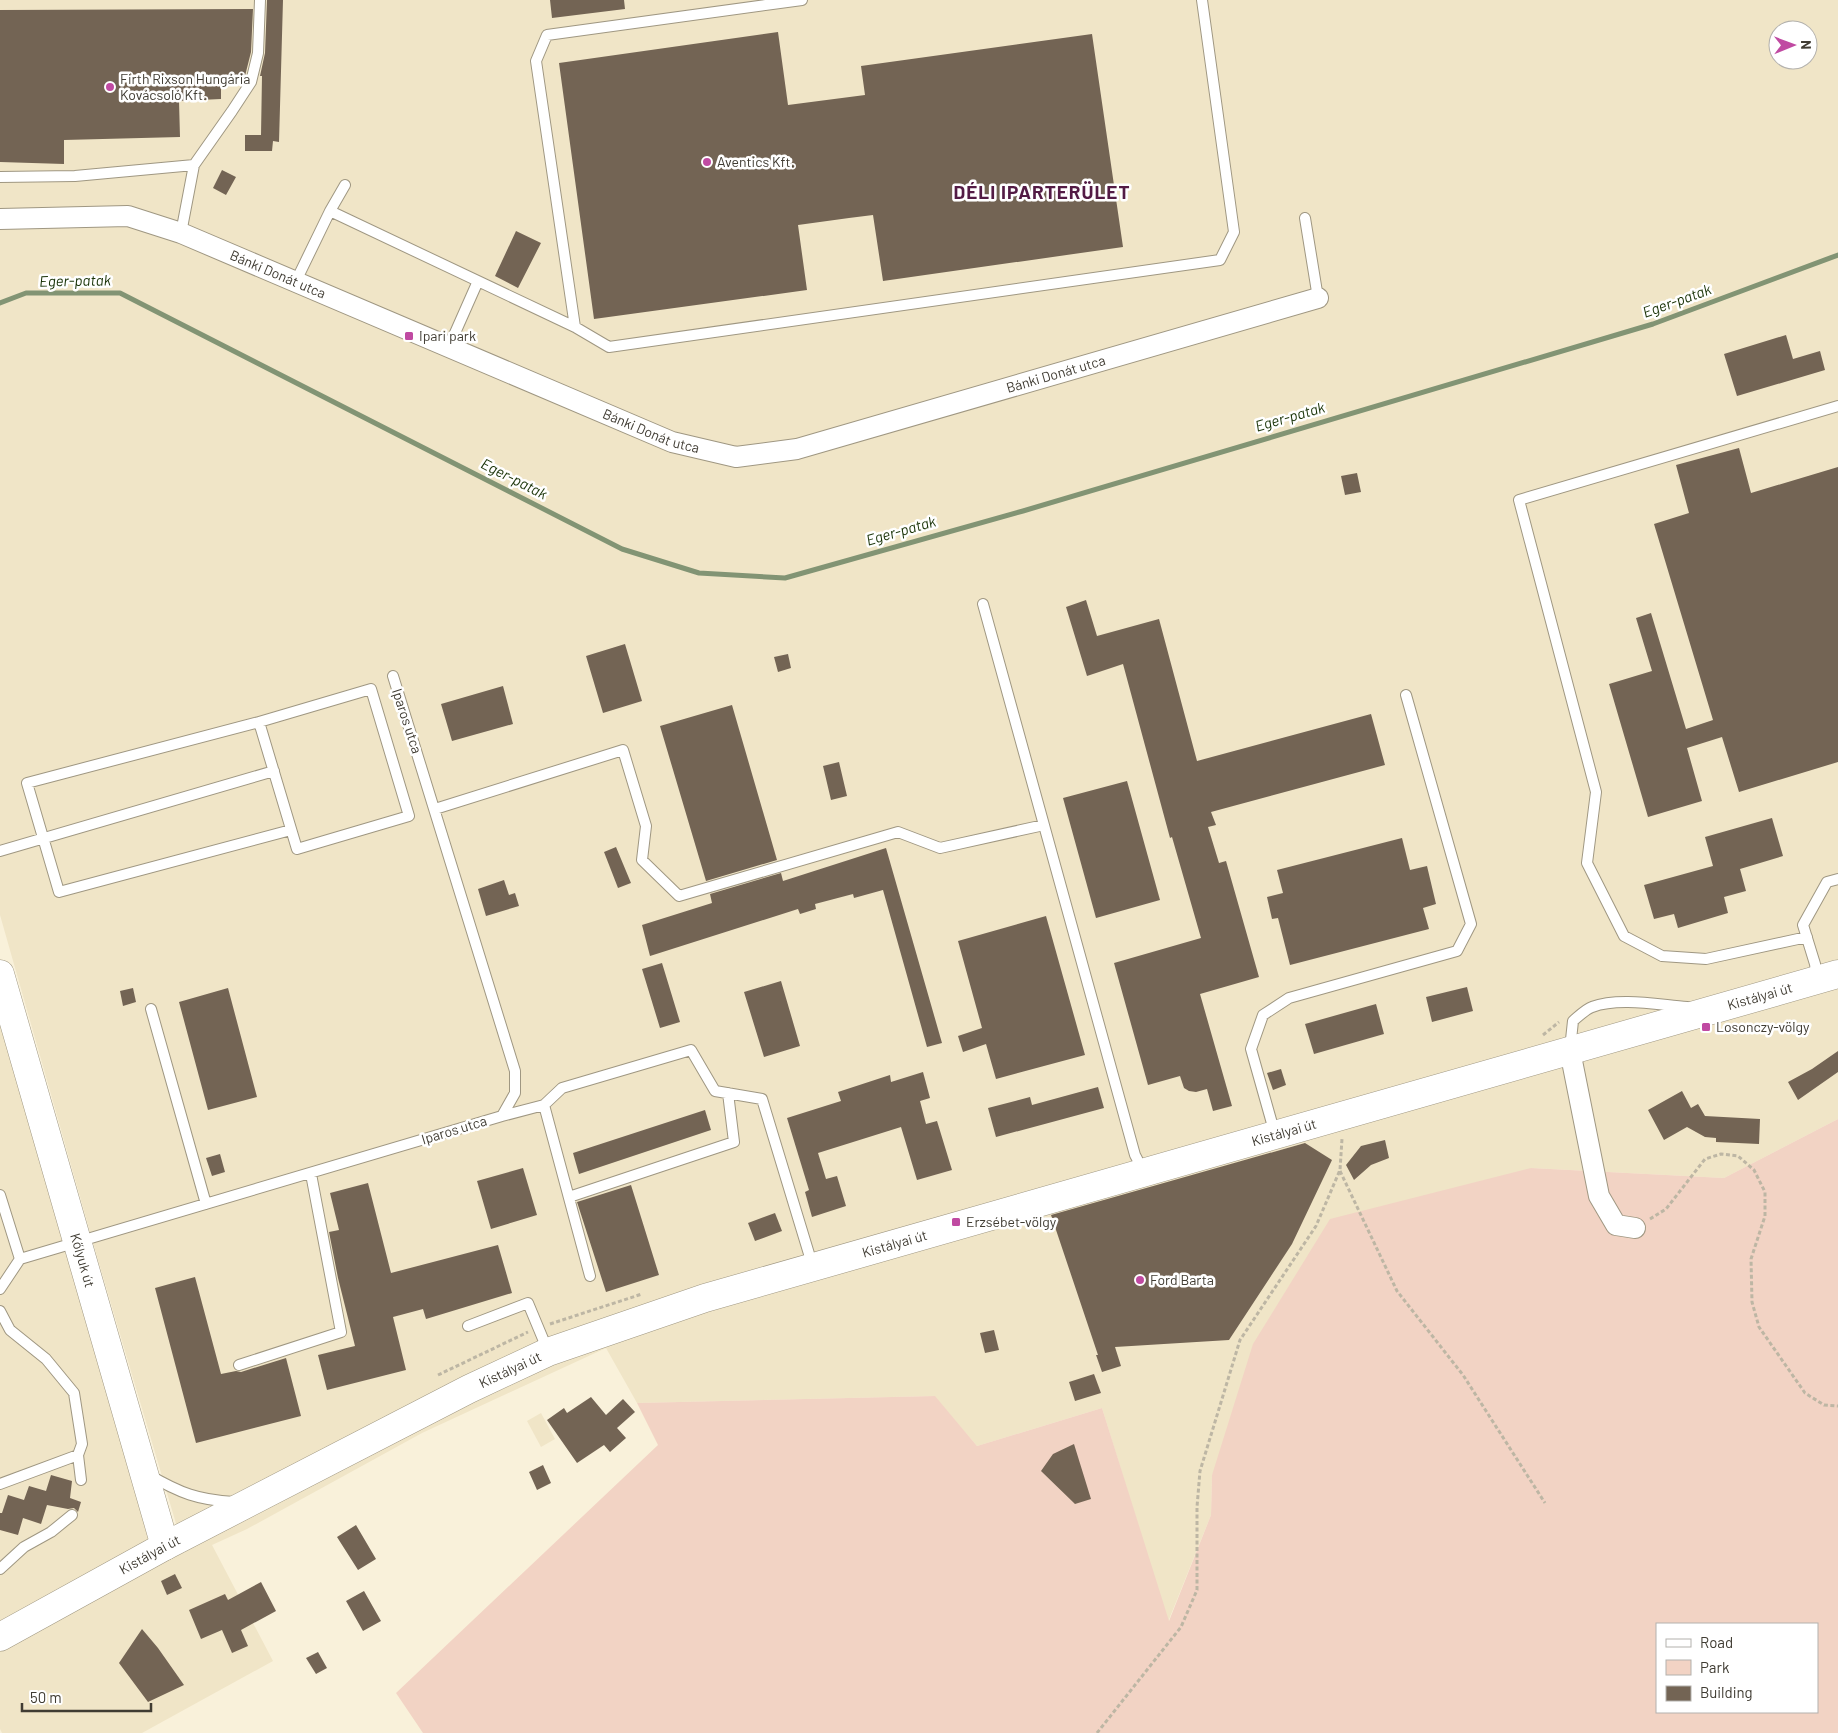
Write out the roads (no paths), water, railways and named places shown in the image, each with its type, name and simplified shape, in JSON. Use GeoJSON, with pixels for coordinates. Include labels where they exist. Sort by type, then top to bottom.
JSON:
{"type":"FeatureCollection","features":[{"type":"Feature","properties":{"kind":"main road","name":"Kőlyuk út"},"geometry":{"type":"LineString","coordinates":[[0,974],[166,1546]]}},
{"type":"Feature","properties":{"kind":"main road","name":"Kistályai út"},"geometry":{"type":"LineString","coordinates":[[0,1637],[166,1546],[435,1406],[548,1352],[705,1298],[1828,977]]}},
{"type":"Feature","properties":{"kind":"street","name":"Bánki Donát utca"},"geometry":{"type":"LineString","coordinates":[[0,219],[128,216],[181,233],[672,442],[736,457],[797,449],[1318,298]]}},
{"type":"Feature","properties":{"kind":"street"},"geometry":{"type":"LineString","coordinates":[[1570,1051],[1599,1196],[1616,1225],[1635,1228]]}},
{"type":"Feature","properties":{"kind":"lane"},"geometry":{"type":"LineString","coordinates":[[181,233],[194,165],[251,82],[258,53],[260,0]]}},
{"type":"Feature","properties":{"kind":"lane"},"geometry":{"type":"LineString","coordinates":[[575,327],[536,61],[547,35],[802,0]]}},
{"type":"Feature","properties":{"kind":"lane"},"geometry":{"type":"LineString","coordinates":[[330,211],[575,327],[609,347],[1220,260],[1234,232],[1202,0]]}},
{"type":"Feature","properties":{"kind":"lane"},"geometry":{"type":"LineString","coordinates":[[0,177],[75,176],[194,165]]}},
{"type":"Feature","properties":{"kind":"lane"},"geometry":{"type":"LineString","coordinates":[[296,281],[330,211],[345,185]]}},
{"type":"Feature","properties":{"kind":"lane"},"geometry":{"type":"LineString","coordinates":[[1305,218],[1318,298]]}},
{"type":"Feature","properties":{"kind":"lane"},"geometry":{"type":"LineString","coordinates":[[447,347],[478,281]]}},
{"type":"Feature","properties":{"kind":"lane"},"geometry":{"type":"LineString","coordinates":[[1806,937],[1706,959],[1662,956],[1624,936],[1587,863],[1596,792],[1519,500],[1838,406]]}},
{"type":"Feature","properties":{"kind":"lane"},"geometry":{"type":"LineString","coordinates":[[983,604],[1135,1155],[1144,1172]]}},
{"type":"Feature","properties":{"kind":"lane","name":"Iparos utca"},"geometry":{"type":"LineString","coordinates":[[20,1259],[502,1116],[515,1093],[515,1071],[435,809],[392,676]]}},
{"type":"Feature","properties":{"kind":"lane"},"geometry":{"type":"LineString","coordinates":[[259,722],[297,849],[409,816],[371,689],[259,722],[28,784],[59,892],[291,830]]}},
{"type":"Feature","properties":{"kind":"lane"},"geometry":{"type":"LineString","coordinates":[[1275,1135],[1251,1048],[1263,1015],[1289,998],[1457,951],[1471,924],[1406,695]]}},
{"type":"Feature","properties":{"kind":"lane"},"geometry":{"type":"LineString","coordinates":[[435,809],[623,750],[646,826],[642,860],[679,896],[898,832],[940,848],[1044,825]]}},
{"type":"Feature","properties":{"kind":"lane"},"geometry":{"type":"LineString","coordinates":[[0,851],[274,771]]}},
{"type":"Feature","properties":{"kind":"lane"},"geometry":{"type":"LineString","coordinates":[[1828,977],[1815,964],[1803,925],[1827,882],[1838,879]]}},
{"type":"Feature","properties":{"kind":"lane"},"geometry":{"type":"LineString","coordinates":[[1570,1051],[1573,1021],[1590,1007],[1609,1003],[1713,1010]]}},
{"type":"Feature","properties":{"kind":"lane"},"geometry":{"type":"LineString","coordinates":[[151,1009],[206,1204]]}},
{"type":"Feature","properties":{"kind":"lane"},"geometry":{"type":"LineString","coordinates":[[502,1116],[544,1105],[562,1088],[691,1050],[715,1091],[762,1099],[813,1267]]}},
{"type":"Feature","properties":{"kind":"lane"},"geometry":{"type":"LineString","coordinates":[[569,1197],[734,1142],[728,1093]]}},
{"type":"Feature","properties":{"kind":"lane"},"geometry":{"type":"LineString","coordinates":[[544,1105],[590,1276]]}},
{"type":"Feature","properties":{"kind":"lane"},"geometry":{"type":"LineString","coordinates":[[239,1365],[341,1332],[311,1174]]}},
{"type":"Feature","properties":{"kind":"lane"},"geometry":{"type":"LineString","coordinates":[[0,1195],[20,1259],[0,1289]]}},
{"type":"Feature","properties":{"kind":"lane"},"geometry":{"type":"LineString","coordinates":[[468,1326],[528,1303],[548,1352]]}},
{"type":"Feature","properties":{"kind":"lane"},"geometry":{"type":"LineString","coordinates":[[0,1311],[10,1330],[46,1359],[74,1393],[82,1444],[78,1456],[81,1480]]}},
{"type":"Feature","properties":{"kind":"lane"},"geometry":{"type":"LineString","coordinates":[[0,1484],[78,1456]]}},
{"type":"Feature","properties":{"kind":"lane"},"geometry":{"type":"LineString","coordinates":[[144,1472],[172,1488],[189,1495],[210,1501],[250,1503]]}},
{"type":"Feature","properties":{"kind":"lane"},"geometry":{"type":"LineString","coordinates":[[0,1569],[24,1547],[51,1532],[72,1515]]}},
{"type":"Feature","properties":{"kind":"waterway","name":"Eger-patak"},"geometry":{"type":"LineString","coordinates":[[0,303],[26,293],[120,293],[622,549],[699,573],[785,578],[1023,511],[1653,324],[1838,255]]}},
{"type":"Feature","properties":{"kind":"place","name":"Firth Rixson Hungária Kovácsoló Kft."},"geometry":{"type":"Point","coordinates":[110,87]}},
{"type":"Feature","properties":{"kind":"place","name":"Aventics Kft."},"geometry":{"type":"Point","coordinates":[707,162]}},
{"type":"Feature","properties":{"kind":"place","name":"Ipari park"},"geometry":{"type":"Point","coordinates":[409,336]}},
{"type":"Feature","properties":{"kind":"place","name":"Losonczy-völgy"},"geometry":{"type":"Point","coordinates":[1706,1027]}},
{"type":"Feature","properties":{"kind":"place","name":"Erzsébet-völgy"},"geometry":{"type":"Point","coordinates":[956,1222]}},
{"type":"Feature","properties":{"kind":"place","name":"Ford Barta"},"geometry":{"type":"Point","coordinates":[1140,1280]}},
{"type":"Feature","properties":{"kind":"district","name":"DÉLI IPARTERÜLET"},"geometry":{"type":"Point","coordinates":[1042,192]}}]}
